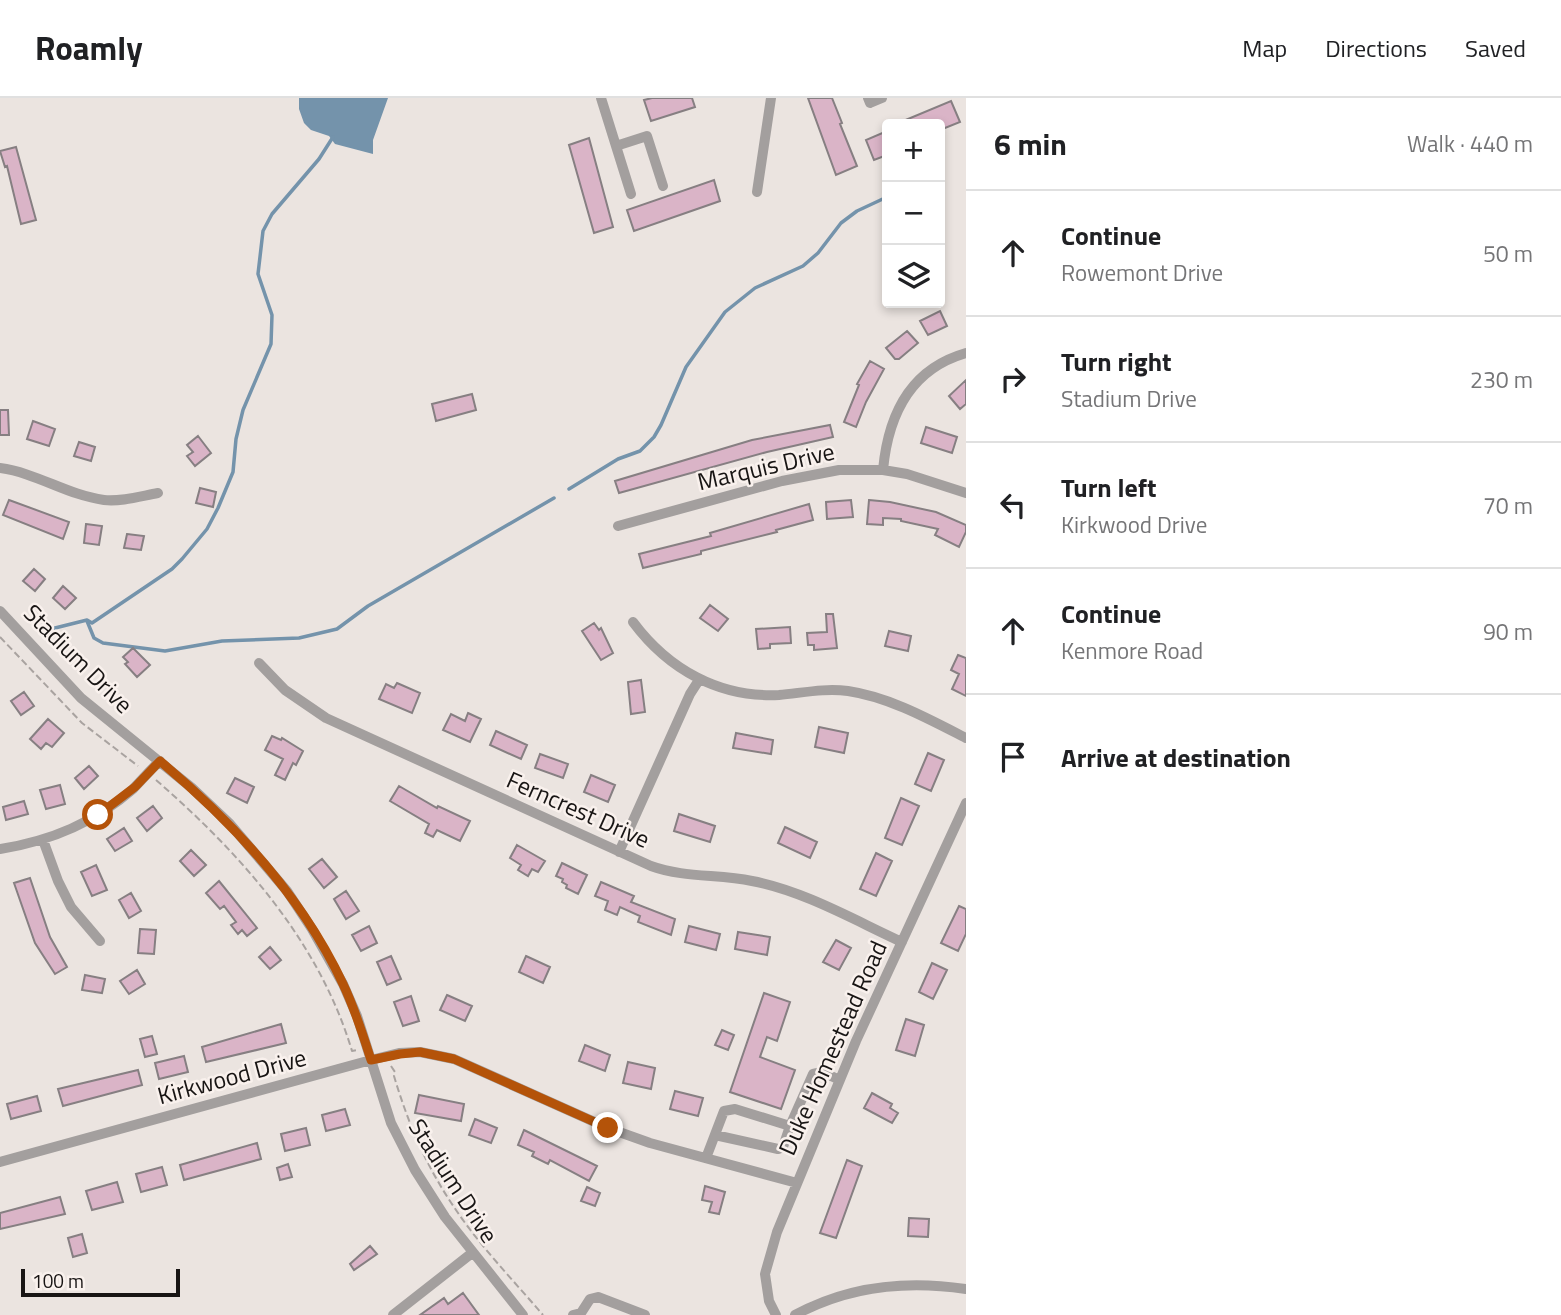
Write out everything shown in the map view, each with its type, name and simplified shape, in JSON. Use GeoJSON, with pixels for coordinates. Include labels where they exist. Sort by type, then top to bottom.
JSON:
{"type":"FeatureCollection","features":[{"type":"Feature","properties":{"kind":"street"},"geometry":{"type":"LineString","coordinates":[[601,98],[631,194]]}},
{"type":"Feature","properties":{"kind":"street"},"geometry":{"type":"LineString","coordinates":[[757,192],[771,98]]}},
{"type":"Feature","properties":{"kind":"street"},"geometry":{"type":"LineString","coordinates":[[869,98],[870,103],[882,98]]}},
{"type":"Feature","properties":{"kind":"street"},"geometry":{"type":"LineString","coordinates":[[616,146],[648,136],[663,186]]}},
{"type":"Feature","properties":{"kind":"street"},"geometry":{"type":"LineString","coordinates":[[883,470],[888,432],[911,390],[944,362],[966,353]]}},
{"type":"Feature","properties":{"kind":"street"},"geometry":{"type":"LineString","coordinates":[[0,468],[26,472],[75,493],[106,500],[158,493]]}},
{"type":"Feature","properties":{"kind":"street","name":"Marquis Drive"},"geometry":{"type":"LineString","coordinates":[[618,526],[819,472],[883,470],[925,478],[966,493]]}},
{"type":"Feature","properties":{"kind":"street","name":"Stadium Drive"},"geometry":{"type":"LineString","coordinates":[[0,611],[81,698],[160,761],[230,824],[287,891],[343,984],[391,1124],[404,1150],[445,1217],[523,1315]]}},
{"type":"Feature","properties":{"kind":"street"},"geometry":{"type":"LineString","coordinates":[[633,622],[658,651],[699,680],[747,694],[779,695],[833,689],[865,694],[898,706],[966,738]]}},
{"type":"Feature","properties":{"kind":"street","name":"Ferncrest Drive"},"geometry":{"type":"LineString","coordinates":[[259,663],[285,691],[326,718],[618,852],[673,873],[741,879],[778,887],[902,942]]}},
{"type":"Feature","properties":{"kind":"street"},"geometry":{"type":"LineString","coordinates":[[618,852],[690,694],[699,680]]}},
{"type":"Feature","properties":{"kind":"street"},"geometry":{"type":"LineString","coordinates":[[0,849],[43,840],[68,831],[98,815],[135,787],[160,761]]}},
{"type":"Feature","properties":{"kind":"street","name":"Duke Homestead Road"},"geometry":{"type":"LineString","coordinates":[[776,1315],[765,1283],[766,1265],[840,1080],[966,803]]}},
{"type":"Feature","properties":{"kind":"street"},"geometry":{"type":"LineString","coordinates":[[43,840],[71,907],[100,941]]}},
{"type":"Feature","properties":{"kind":"street","name":"Kirkwood Drive"},"geometry":{"type":"LineString","coordinates":[[0,1162],[371,1060],[420,1052],[454,1059],[608,1128],[650,1143],[797,1182]]}},
{"type":"Feature","properties":{"kind":"street"},"geometry":{"type":"LineString","coordinates":[[715,1135],[778,1149],[783,1147],[813,1074],[822,1072],[840,1080]]}},
{"type":"Feature","properties":{"kind":"street"},"geometry":{"type":"LineString","coordinates":[[706,1158],[724,1111],[729,1108],[790,1126]]}},
{"type":"Feature","properties":{"kind":"street"},"geometry":{"type":"LineString","coordinates":[[393,1315],[472,1253]]}},
{"type":"Feature","properties":{"kind":"street"},"geometry":{"type":"LineString","coordinates":[[795,1315],[828,1299],[862,1289],[918,1285],[966,1289]]}},
{"type":"Feature","properties":{"kind":"street"},"geometry":{"type":"LineString","coordinates":[[579,1314],[590,1299],[598,1297],[645,1315]]}},
{"type":"Feature","properties":{"kind":"path"},"geometry":{"type":"LineString","coordinates":[[0,637],[82,723],[147,773]]}},
{"type":"Feature","properties":{"kind":"water"},"geometry":{"type":"Polygon","coordinates":[[[299,98],[388,98],[373,140],[373,154],[335,144],[329,136],[311,130],[304,123],[299,109],[299,98]]]}},
{"type":"Feature","properties":{"kind":"building"},"geometry":{"type":"Polygon","coordinates":[[[692,98],[695,107],[651,121],[644,100],[692,98]]]}},
{"type":"Feature","properties":{"kind":"building"},"geometry":{"type":"Polygon","coordinates":[[[808,98],[832,98],[857,166],[836,175],[808,98]]]}},
{"type":"Feature","properties":{"kind":"building"},"geometry":{"type":"Polygon","coordinates":[[[951,101],[960,122],[945,128],[945,119],[908,119],[951,101]]]}},
{"type":"Feature","properties":{"kind":"building"},"geometry":{"type":"Polygon","coordinates":[[[882,133],[882,157],[874,160],[866,140],[882,133]]]}},
{"type":"Feature","properties":{"kind":"building"},"geometry":{"type":"Polygon","coordinates":[[[589,138],[613,227],[594,233],[569,145],[589,138]]]}},
{"type":"Feature","properties":{"kind":"building"},"geometry":{"type":"Polygon","coordinates":[[[16,147],[36,220],[21,224],[7,166],[5,167],[0,151],[16,147]]]}},
{"type":"Feature","properties":{"kind":"building"},"geometry":{"type":"Polygon","coordinates":[[[714,180],[720,201],[634,231],[627,210],[714,180]]]}},
{"type":"Feature","properties":{"kind":"building"},"geometry":{"type":"Polygon","coordinates":[[[940,311],[947,326],[928,335],[920,321],[940,311]]]}},
{"type":"Feature","properties":{"kind":"building"},"geometry":{"type":"Polygon","coordinates":[[[907,331],[918,343],[899,359],[895,359],[886,348],[907,331]]]}},
{"type":"Feature","properties":{"kind":"building"},"geometry":{"type":"Polygon","coordinates":[[[870,361],[884,369],[856,427],[844,422],[859,385],[857,384],[870,361]]]}},
{"type":"Feature","properties":{"kind":"building"},"geometry":{"type":"Polygon","coordinates":[[[966,380],[966,404],[960,409],[949,396],[966,380]]]}},
{"type":"Feature","properties":{"kind":"building"},"geometry":{"type":"Polygon","coordinates":[[[472,394],[476,410],[436,421],[432,404],[472,394]]]}},
{"type":"Feature","properties":{"kind":"building"},"geometry":{"type":"Polygon","coordinates":[[[0,410],[8,410],[9,435],[0,435],[0,410]]]}},
{"type":"Feature","properties":{"kind":"building"},"geometry":{"type":"Polygon","coordinates":[[[33,421],[55,429],[49,446],[27,439],[33,421]]]}},
{"type":"Feature","properties":{"kind":"building"},"geometry":{"type":"Polygon","coordinates":[[[830,425],[833,437],[767,452],[619,493],[615,481],[752,440],[830,425]]]}},
{"type":"Feature","properties":{"kind":"building"},"geometry":{"type":"Polygon","coordinates":[[[926,427],[957,437],[952,453],[921,443],[926,427]]]}},
{"type":"Feature","properties":{"kind":"building"},"geometry":{"type":"Polygon","coordinates":[[[198,436],[211,453],[195,466],[187,456],[193,452],[187,445],[198,436]]]}},
{"type":"Feature","properties":{"kind":"building"},"geometry":{"type":"Polygon","coordinates":[[[79,442],[95,447],[91,461],[74,456],[79,442]]]}},
{"type":"Feature","properties":{"kind":"building"},"geometry":{"type":"Polygon","coordinates":[[[200,488],[216,492],[213,507],[196,503],[200,488]]]}},
{"type":"Feature","properties":{"kind":"building"},"geometry":{"type":"Polygon","coordinates":[[[9,500],[69,522],[63,539],[3,515],[9,500]]]}},
{"type":"Feature","properties":{"kind":"building"},"geometry":{"type":"Polygon","coordinates":[[[851,500],[853,517],[827,519],[826,502],[851,500]]]}},
{"type":"Feature","properties":{"kind":"building"},"geometry":{"type":"Polygon","coordinates":[[[869,500],[936,512],[966,525],[966,532],[959,547],[935,535],[938,529],[901,519],[883,518],[883,525],[867,524],[869,500]]]}},
{"type":"Feature","properties":{"kind":"building"},"geometry":{"type":"Polygon","coordinates":[[[809,504],[813,520],[701,551],[701,554],[643,568],[639,554],[711,536],[710,533],[809,504]]]}},
{"type":"Feature","properties":{"kind":"building"},"geometry":{"type":"Polygon","coordinates":[[[86,524],[102,526],[99,545],[84,543],[86,524]]]}},
{"type":"Feature","properties":{"kind":"building"},"geometry":{"type":"Polygon","coordinates":[[[127,534],[144,536],[141,550],[124,548],[127,534]]]}},
{"type":"Feature","properties":{"kind":"building"},"geometry":{"type":"Polygon","coordinates":[[[34,569],[45,579],[35,591],[23,581],[34,569]]]}},
{"type":"Feature","properties":{"kind":"building"},"geometry":{"type":"Polygon","coordinates":[[[63,586],[76,598],[65,609],[53,598],[63,586]]]}},
{"type":"Feature","properties":{"kind":"building"},"geometry":{"type":"Polygon","coordinates":[[[710,605],[728,619],[718,631],[700,618],[710,605]]]}},
{"type":"Feature","properties":{"kind":"building"},"geometry":{"type":"Polygon","coordinates":[[[826,614],[833,614],[837,648],[814,650],[814,645],[808,645],[807,633],[827,632],[826,614]]]}},
{"type":"Feature","properties":{"kind":"building"},"geometry":{"type":"Polygon","coordinates":[[[594,623],[599,630],[601,628],[613,653],[601,660],[582,631],[594,623]]]}},
{"type":"Feature","properties":{"kind":"building"},"geometry":{"type":"Polygon","coordinates":[[[790,627],[791,643],[770,644],[770,648],[758,649],[756,629],[790,627]]]}},
{"type":"Feature","properties":{"kind":"building"},"geometry":{"type":"Polygon","coordinates":[[[889,631],[911,636],[908,651],[885,646],[889,631]]]}},
{"type":"Feature","properties":{"kind":"building"},"geometry":{"type":"Polygon","coordinates":[[[133,648],[150,665],[137,677],[125,664],[128,662],[123,657],[133,648]]]}},
{"type":"Feature","properties":{"kind":"building"},"geometry":{"type":"Polygon","coordinates":[[[958,655],[966,658],[966,696],[952,689],[959,674],[951,670],[958,655]]]}},
{"type":"Feature","properties":{"kind":"building"},"geometry":{"type":"Polygon","coordinates":[[[641,680],[645,712],[631,714],[628,682],[641,680]]]}},
{"type":"Feature","properties":{"kind":"building"},"geometry":{"type":"Polygon","coordinates":[[[397,683],[420,693],[412,713],[379,699],[386,684],[394,688],[397,683]]]}},
{"type":"Feature","properties":{"kind":"building"},"geometry":{"type":"Polygon","coordinates":[[[24,692],[34,706],[21,715],[11,701],[24,692]]]}},
{"type":"Feature","properties":{"kind":"building"},"geometry":{"type":"Polygon","coordinates":[[[468,713],[481,719],[470,742],[443,730],[451,714],[465,721],[468,713]]]}},
{"type":"Feature","properties":{"kind":"building"},"geometry":{"type":"Polygon","coordinates":[[[48,719],[64,733],[52,747],[46,743],[41,749],[30,739],[48,719]]]}},
{"type":"Feature","properties":{"kind":"building"},"geometry":{"type":"Polygon","coordinates":[[[819,727],[848,733],[844,753],[815,747],[819,727]]]}},
{"type":"Feature","properties":{"kind":"building"},"geometry":{"type":"Polygon","coordinates":[[[496,731],[527,745],[521,759],[490,745],[496,731]]]}},
{"type":"Feature","properties":{"kind":"building"},"geometry":{"type":"Polygon","coordinates":[[[736,733],[773,740],[771,754],[733,748],[736,733]]]}},
{"type":"Feature","properties":{"kind":"building"},"geometry":{"type":"Polygon","coordinates":[[[272,736],[281,740],[282,738],[303,751],[296,765],[293,763],[285,780],[275,775],[283,759],[265,750],[272,736]]]}},
{"type":"Feature","properties":{"kind":"building"},"geometry":{"type":"Polygon","coordinates":[[[928,753],[944,760],[931,791],[915,784],[928,753]]]}},
{"type":"Feature","properties":{"kind":"building"},"geometry":{"type":"Polygon","coordinates":[[[540,754],[568,764],[563,778],[535,768],[540,754]]]}},
{"type":"Feature","properties":{"kind":"building"},"geometry":{"type":"Polygon","coordinates":[[[89,766],[98,776],[84,789],[75,778],[89,766]]]}},
{"type":"Feature","properties":{"kind":"building"},"geometry":{"type":"Polygon","coordinates":[[[591,775],[615,785],[608,802],[584,792],[591,775]]]}},
{"type":"Feature","properties":{"kind":"building"},"geometry":{"type":"Polygon","coordinates":[[[235,778],[254,787],[247,803],[227,793],[235,778]]]}},
{"type":"Feature","properties":{"kind":"building"},"geometry":{"type":"Polygon","coordinates":[[[60,785],[65,804],[46,809],[40,790],[60,785]]]}},
{"type":"Feature","properties":{"kind":"building"},"geometry":{"type":"Polygon","coordinates":[[[399,786],[437,808],[438,806],[470,821],[460,841],[437,830],[433,837],[425,833],[429,824],[390,801],[399,786]]]}},
{"type":"Feature","properties":{"kind":"building"},"geometry":{"type":"Polygon","coordinates":[[[901,798],[919,806],[902,845],[885,838],[901,798]]]}},
{"type":"Feature","properties":{"kind":"building"},"geometry":{"type":"Polygon","coordinates":[[[24,801],[28,814],[6,820],[3,807],[24,801]]]}},
{"type":"Feature","properties":{"kind":"building"},"geometry":{"type":"Polygon","coordinates":[[[153,806],[162,818],[147,831],[137,818],[153,806]]]}},
{"type":"Feature","properties":{"kind":"building"},"geometry":{"type":"Polygon","coordinates":[[[679,814],[715,826],[710,842],[674,831],[679,814]]]}},
{"type":"Feature","properties":{"kind":"building"},"geometry":{"type":"Polygon","coordinates":[[[785,827],[817,842],[810,858],[778,843],[785,827]]]}},
{"type":"Feature","properties":{"kind":"building"},"geometry":{"type":"Polygon","coordinates":[[[124,828],[132,841],[115,851],[107,839],[124,828]]]}},
{"type":"Feature","properties":{"kind":"building"},"geometry":{"type":"Polygon","coordinates":[[[517,845],[545,861],[538,872],[532,869],[528,876],[518,870],[521,865],[510,858],[517,845]]]}},
{"type":"Feature","properties":{"kind":"building"},"geometry":{"type":"Polygon","coordinates":[[[191,850],[206,865],[194,876],[180,861],[191,850]]]}},
{"type":"Feature","properties":{"kind":"building"},"geometry":{"type":"Polygon","coordinates":[[[876,853],[892,861],[876,896],[860,889],[876,853]]]}},
{"type":"Feature","properties":{"kind":"building"},"geometry":{"type":"Polygon","coordinates":[[[322,859],[337,877],[324,888],[309,869],[322,859]]]}},
{"type":"Feature","properties":{"kind":"building"},"geometry":{"type":"Polygon","coordinates":[[[562,863],[587,875],[578,894],[566,888],[563,879],[556,876],[562,863]]]}},
{"type":"Feature","properties":{"kind":"building"},"geometry":{"type":"Polygon","coordinates":[[[96,865],[107,890],[92,896],[81,872],[96,865]]]}},
{"type":"Feature","properties":{"kind":"building"},"geometry":{"type":"Polygon","coordinates":[[[30,878],[50,937],[67,967],[55,974],[35,943],[14,883],[30,878]]]}},
{"type":"Feature","properties":{"kind":"building"},"geometry":{"type":"Polygon","coordinates":[[[219,881],[257,928],[247,936],[242,930],[238,934],[231,925],[236,922],[224,906],[220,909],[206,893],[219,881]]]}},
{"type":"Feature","properties":{"kind":"building"},"geometry":{"type":"Polygon","coordinates":[[[601,882],[634,896],[631,902],[675,919],[671,935],[638,922],[640,916],[620,907],[617,915],[605,910],[608,901],[595,896],[601,882]]]}},
{"type":"Feature","properties":{"kind":"building"},"geometry":{"type":"Polygon","coordinates":[[[346,891],[359,911],[346,919],[334,899],[346,891]]]}},
{"type":"Feature","properties":{"kind":"building"},"geometry":{"type":"Polygon","coordinates":[[[131,893],[141,911],[129,918],[119,900],[131,893]]]}},
{"type":"Feature","properties":{"kind":"building"},"geometry":{"type":"Polygon","coordinates":[[[959,906],[966,909],[966,934],[958,951],[941,943],[959,906]]]}},
{"type":"Feature","properties":{"kind":"building"},"geometry":{"type":"Polygon","coordinates":[[[369,926],[377,943],[361,951],[352,935],[369,926]]]}},
{"type":"Feature","properties":{"kind":"building"},"geometry":{"type":"Polygon","coordinates":[[[689,926],[720,934],[716,950],[685,942],[689,926]]]}},
{"type":"Feature","properties":{"kind":"building"},"geometry":{"type":"Polygon","coordinates":[[[140,929],[156,930],[154,954],[138,953],[140,929]]]}},
{"type":"Feature","properties":{"kind":"building"},"geometry":{"type":"Polygon","coordinates":[[[738,932],[770,937],[767,955],[735,949],[738,932]]]}},
{"type":"Feature","properties":{"kind":"building"},"geometry":{"type":"Polygon","coordinates":[[[836,940],[851,948],[839,970],[823,962],[836,940]]]}},
{"type":"Feature","properties":{"kind":"building"},"geometry":{"type":"Polygon","coordinates":[[[270,947],[281,960],[270,969],[259,957],[270,947]]]}},
{"type":"Feature","properties":{"kind":"building"},"geometry":{"type":"Polygon","coordinates":[[[391,956],[401,979],[387,985],[377,962],[391,956]]]}},
{"type":"Feature","properties":{"kind":"building"},"geometry":{"type":"Polygon","coordinates":[[[526,956],[550,967],[543,983],[519,972],[526,956]]]}},
{"type":"Feature","properties":{"kind":"building"},"geometry":{"type":"Polygon","coordinates":[[[932,963],[947,970],[933,999],[919,992],[932,963]]]}},
{"type":"Feature","properties":{"kind":"building"},"geometry":{"type":"Polygon","coordinates":[[[137,970],[145,984],[129,994],[120,981],[137,970]]]}},
{"type":"Feature","properties":{"kind":"building"},"geometry":{"type":"Polygon","coordinates":[[[85,975],[105,979],[102,993],[82,990],[85,975]]]}},
{"type":"Feature","properties":{"kind":"building"},"geometry":{"type":"Polygon","coordinates":[[[764,993],[790,1002],[777,1041],[767,1037],[760,1057],[795,1070],[781,1109],[730,1092],[764,993]]]}},
{"type":"Feature","properties":{"kind":"building"},"geometry":{"type":"Polygon","coordinates":[[[447,995],[472,1006],[465,1021],[440,1010],[447,995]]]}},
{"type":"Feature","properties":{"kind":"building"},"geometry":{"type":"Polygon","coordinates":[[[411,996],[419,1021],[403,1026],[394,1002],[411,996]]]}},
{"type":"Feature","properties":{"kind":"building"},"geometry":{"type":"Polygon","coordinates":[[[906,1019],[924,1025],[915,1056],[896,1050],[906,1019]]]}},
{"type":"Feature","properties":{"kind":"building"},"geometry":{"type":"Polygon","coordinates":[[[281,1024],[286,1043],[206,1062],[202,1047],[281,1024]]]}},
{"type":"Feature","properties":{"kind":"building"},"geometry":{"type":"Polygon","coordinates":[[[722,1030],[734,1035],[728,1050],[715,1045],[722,1030]]]}},
{"type":"Feature","properties":{"kind":"building"},"geometry":{"type":"Polygon","coordinates":[[[152,1036],[157,1054],[145,1057],[140,1039],[152,1036]]]}},
{"type":"Feature","properties":{"kind":"building"},"geometry":{"type":"Polygon","coordinates":[[[585,1045],[610,1055],[605,1071],[579,1061],[585,1045]]]}},
{"type":"Feature","properties":{"kind":"building"},"geometry":{"type":"Polygon","coordinates":[[[184,1056],[188,1072],[159,1079],[155,1063],[184,1056]]]}},
{"type":"Feature","properties":{"kind":"building"},"geometry":{"type":"Polygon","coordinates":[[[628,1062],[655,1068],[651,1089],[623,1083],[628,1062]]]}},
{"type":"Feature","properties":{"kind":"building"},"geometry":{"type":"Polygon","coordinates":[[[138,1070],[142,1085],[63,1106],[58,1089],[138,1070]]]}},
{"type":"Feature","properties":{"kind":"building"},"geometry":{"type":"Polygon","coordinates":[[[675,1091],[703,1098],[698,1116],[670,1109],[675,1091]]]}},
{"type":"Feature","properties":{"kind":"building"},"geometry":{"type":"Polygon","coordinates":[[[872,1093],[892,1104],[890,1108],[898,1113],[892,1123],[864,1108],[872,1093]]]}},
{"type":"Feature","properties":{"kind":"building"},"geometry":{"type":"Polygon","coordinates":[[[419,1095],[464,1104],[461,1121],[415,1113],[419,1095]]]}},
{"type":"Feature","properties":{"kind":"building"},"geometry":{"type":"Polygon","coordinates":[[[37,1096],[41,1111],[11,1119],[7,1104],[37,1096]]]}},
{"type":"Feature","properties":{"kind":"building"},"geometry":{"type":"Polygon","coordinates":[[[345,1109],[350,1125],[326,1131],[322,1115],[345,1109]]]}},
{"type":"Feature","properties":{"kind":"building"},"geometry":{"type":"Polygon","coordinates":[[[475,1119],[497,1128],[491,1143],[469,1135],[475,1119]]]}},
{"type":"Feature","properties":{"kind":"building"},"geometry":{"type":"Polygon","coordinates":[[[306,1128],[310,1145],[285,1151],[281,1134],[306,1128]]]}},
{"type":"Feature","properties":{"kind":"building"},"geometry":{"type":"Polygon","coordinates":[[[524,1130],[597,1166],[589,1181],[550,1160],[548,1164],[532,1156],[534,1152],[518,1145],[524,1130]]]}},
{"type":"Feature","properties":{"kind":"building"},"geometry":{"type":"Polygon","coordinates":[[[257,1143],[261,1159],[184,1180],[180,1165],[257,1143]]]}},
{"type":"Feature","properties":{"kind":"building"},"geometry":{"type":"Polygon","coordinates":[[[847,1160],[862,1166],[836,1238],[820,1233],[847,1160]]]}},
{"type":"Feature","properties":{"kind":"building"},"geometry":{"type":"Polygon","coordinates":[[[288,1164],[292,1177],[280,1180],[277,1168],[288,1164]]]}},
{"type":"Feature","properties":{"kind":"building"},"geometry":{"type":"Polygon","coordinates":[[[162,1167],[167,1185],[141,1192],[136,1174],[162,1167]]]}},
{"type":"Feature","properties":{"kind":"building"},"geometry":{"type":"Polygon","coordinates":[[[117,1182],[123,1202],[92,1210],[86,1191],[117,1182]]]}},
{"type":"Feature","properties":{"kind":"building"},"geometry":{"type":"Polygon","coordinates":[[[705,1186],[725,1192],[719,1214],[709,1212],[712,1202],[702,1200],[705,1186]]]}},
{"type":"Feature","properties":{"kind":"building"},"geometry":{"type":"Polygon","coordinates":[[[587,1187],[600,1193],[595,1206],[581,1201],[587,1187]]]}},
{"type":"Feature","properties":{"kind":"building"},"geometry":{"type":"Polygon","coordinates":[[[60,1197],[65,1214],[0,1229],[0,1213],[60,1197]]]}},
{"type":"Feature","properties":{"kind":"building"},"geometry":{"type":"Polygon","coordinates":[[[909,1218],[929,1219],[928,1237],[908,1236],[909,1218]]]}},
{"type":"Feature","properties":{"kind":"building"},"geometry":{"type":"Polygon","coordinates":[[[82,1234],[87,1253],[73,1257],[68,1238],[82,1234]]]}},
{"type":"Feature","properties":{"kind":"building"},"geometry":{"type":"Polygon","coordinates":[[[370,1246],[377,1254],[354,1270],[350,1264],[370,1246]]]}},
{"type":"Feature","properties":{"kind":"building"},"geometry":{"type":"Polygon","coordinates":[[[463,1293],[479,1315],[420,1315],[444,1298],[448,1304],[463,1293]]]}},
{"type":"Feature","properties":{"kind":"waterway"},"geometry":{"type":"LineString","coordinates":[[51,629],[87,620],[92,623],[172,569],[207,529],[233,472],[236,439],[243,410],[271,344],[272,315],[258,274],[263,231],[272,214],[319,159],[333,137]]}},
{"type":"Feature","properties":{"kind":"waterway"},"geometry":{"type":"LineString","coordinates":[[569,489],[618,459],[640,451],[654,437],[686,367],[725,312],[755,288],[803,266],[818,253],[841,223],[857,211],[882,199]]}},
{"type":"Feature","properties":{"kind":"waterway"},"geometry":{"type":"LineString","coordinates":[[87,621],[94,638],[103,643],[165,651],[222,641],[299,638],[337,629],[368,606],[554,498]]}},
{"type":"Feature","properties":{"kind":"route"},"geometry":{"type":"LineString","coordinates":[[98,815],[135,787],[160,761],[230,824],[287,891],[343,984],[371,1060],[420,1052],[454,1059],[608,1128]]}}]}
